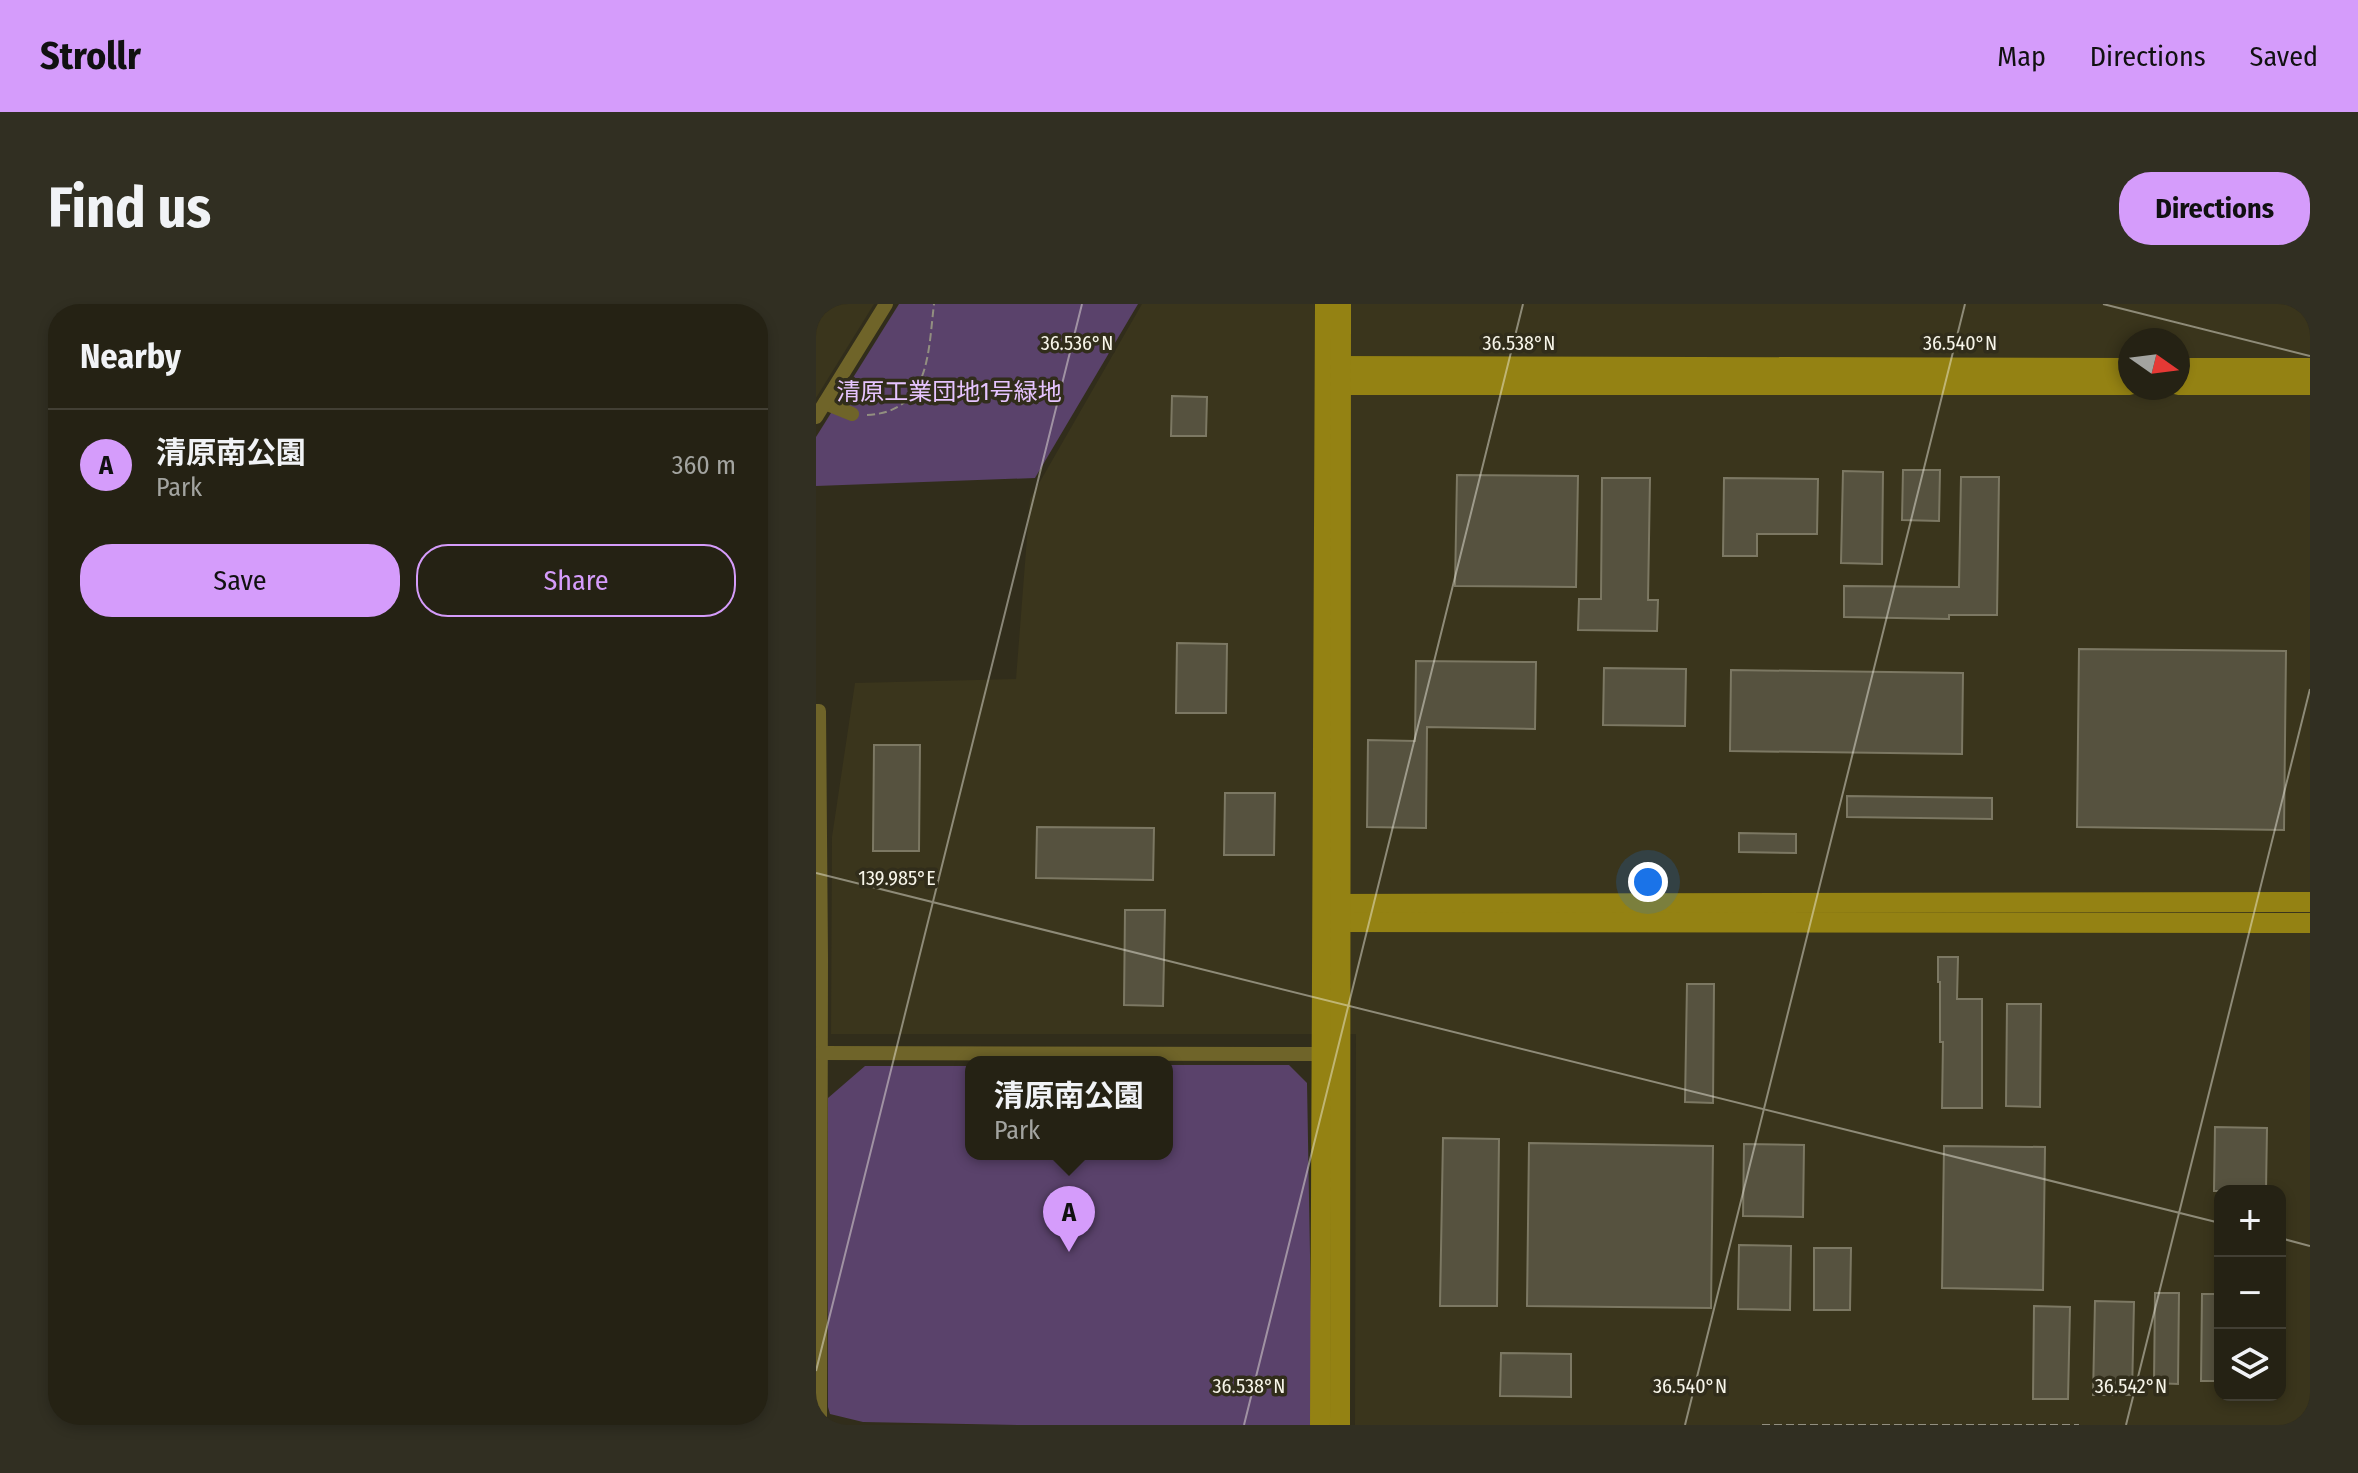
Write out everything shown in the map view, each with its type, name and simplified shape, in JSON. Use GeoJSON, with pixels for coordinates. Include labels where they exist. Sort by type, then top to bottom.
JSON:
{"type":"FeatureCollection","features":[{"type":"Feature","properties":{"kind":"street"},"geometry":{"type":"LineString","coordinates":[[816,417],[886,304]]}},
{"type":"Feature","properties":{"kind":"street"},"geometry":{"type":"LineString","coordinates":[[1325,304],[1333,376]]}},
{"type":"Feature","properties":{"kind":"street"},"geometry":{"type":"LineString","coordinates":[[1340,1425],[1331,1054],[1331,913],[1333,376],[1341,304]]}},
{"type":"Feature","properties":{"kind":"street"},"geometry":{"type":"LineString","coordinates":[[1333,376],[2118,368]]}},
{"type":"Feature","properties":{"kind":"street"},"geometry":{"type":"LineString","coordinates":[[2190,368],[2310,368]]}},
{"type":"Feature","properties":{"kind":"street"},"geometry":{"type":"LineString","coordinates":[[1333,376],[2118,385]]}},
{"type":"Feature","properties":{"kind":"street"},"geometry":{"type":"LineString","coordinates":[[2190,385],[2310,385]]}},
{"type":"Feature","properties":{"kind":"street"},"geometry":{"type":"LineString","coordinates":[[825,403],[852,414]]}},
{"type":"Feature","properties":{"kind":"street"},"geometry":{"type":"LineString","coordinates":[[816,711],[819,711],[820,1425]]}},
{"type":"Feature","properties":{"kind":"street"},"geometry":{"type":"LineString","coordinates":[[1331,913],[2310,902]]}},
{"type":"Feature","properties":{"kind":"street"},"geometry":{"type":"LineString","coordinates":[[1331,913],[2310,923]]}},
{"type":"Feature","properties":{"kind":"street"},"geometry":{"type":"LineString","coordinates":[[820,1053],[1331,1054]]}},
{"type":"Feature","properties":{"kind":"street"},"geometry":{"type":"LineString","coordinates":[[1320,1425],[1331,1054]]}},
{"type":"Feature","properties":{"kind":"path"},"geometry":{"type":"LineString","coordinates":[[852,414],[884,414],[905,404],[914,393],[926,366],[934,304]]}},
{"type":"Feature","properties":{"kind":"path"},"geometry":{"type":"LineString","coordinates":[[1762,1425],[2079,1425]]}},
{"type":"Feature","properties":{"kind":"shaded area"},"geometry":{"type":"Polygon","coordinates":[[[816,304],[874,304],[816,398],[816,304]]]}},
{"type":"Feature","properties":{"kind":"shaded area"},"geometry":{"type":"Polygon","coordinates":[[[1142,304],[2310,304],[2310,1425],[1355,1425],[1356,1034],[831,1034],[832,837],[855,683],[1016,679],[1030,499],[1142,304]]]}},
{"type":"Feature","properties":{"kind":"green space","name":"清原工業団地1号緑地"},"geometry":{"type":"Polygon","coordinates":[[[899,304],[1138,304],[1035,478],[816,486],[816,437],[899,304]]]}},
{"type":"Feature","properties":{"kind":"green space"},"geometry":{"type":"Polygon","coordinates":[[[1173,1065],[1289,1065],[1307,1083],[1313,1425],[863,1422],[830,1414],[828,1098],[865,1066],[965,1066],[965,1160],[1173,1160],[1173,1065]]]}},
{"type":"Feature","properties":{"kind":"building"},"geometry":{"type":"Polygon","coordinates":[[[1172,396],[1207,397],[1206,436],[1171,436],[1172,396]]]}},
{"type":"Feature","properties":{"kind":"building"},"geometry":{"type":"Polygon","coordinates":[[[1903,470],[1940,470],[1939,521],[1902,520],[1903,470]]]}},
{"type":"Feature","properties":{"kind":"building"},"geometry":{"type":"Polygon","coordinates":[[[1843,471],[1883,472],[1882,564],[1841,563],[1843,471]]]}},
{"type":"Feature","properties":{"kind":"building"},"geometry":{"type":"Polygon","coordinates":[[[1457,475],[1578,476],[1576,587],[1455,586],[1457,475]]]}},
{"type":"Feature","properties":{"kind":"building"},"geometry":{"type":"Polygon","coordinates":[[[1961,477],[1999,477],[1997,615],[1949,615],[1949,619],[1844,617],[1844,586],[1959,587],[1961,477]]]}},
{"type":"Feature","properties":{"kind":"building"},"geometry":{"type":"Polygon","coordinates":[[[1602,478],[1650,478],[1648,600],[1658,600],[1657,631],[1578,630],[1579,599],[1601,599],[1602,478]]]}},
{"type":"Feature","properties":{"kind":"building"},"geometry":{"type":"Polygon","coordinates":[[[1724,478],[1818,479],[1817,534],[1757,534],[1757,556],[1723,556],[1724,478]]]}},
{"type":"Feature","properties":{"kind":"building"},"geometry":{"type":"Polygon","coordinates":[[[1177,643],[1227,644],[1226,713],[1176,713],[1177,643]]]}},
{"type":"Feature","properties":{"kind":"building"},"geometry":{"type":"Polygon","coordinates":[[[2079,649],[2286,651],[2284,830],[2077,827],[2079,649]]]}},
{"type":"Feature","properties":{"kind":"building"},"geometry":{"type":"Polygon","coordinates":[[[1416,661],[1536,662],[1535,729],[1427,727],[1426,828],[1367,827],[1368,740],[1415,741],[1416,661]]]}},
{"type":"Feature","properties":{"kind":"building"},"geometry":{"type":"Polygon","coordinates":[[[1604,668],[1686,669],[1685,726],[1603,725],[1604,668]]]}},
{"type":"Feature","properties":{"kind":"building"},"geometry":{"type":"Polygon","coordinates":[[[1731,670],[1963,673],[1962,754],[1730,751],[1731,670]]]}},
{"type":"Feature","properties":{"kind":"building"},"geometry":{"type":"Polygon","coordinates":[[[874,745],[920,745],[919,851],[873,851],[874,745]]]}},
{"type":"Feature","properties":{"kind":"building"},"geometry":{"type":"Polygon","coordinates":[[[1225,793],[1275,793],[1274,855],[1224,855],[1225,793]]]}},
{"type":"Feature","properties":{"kind":"building"},"geometry":{"type":"Polygon","coordinates":[[[1847,796],[1992,798],[1992,819],[1847,817],[1847,796]]]}},
{"type":"Feature","properties":{"kind":"building"},"geometry":{"type":"Polygon","coordinates":[[[1037,827],[1154,828],[1153,880],[1036,878],[1037,827]]]}},
{"type":"Feature","properties":{"kind":"building"},"geometry":{"type":"Polygon","coordinates":[[[1739,833],[1796,834],[1796,853],[1739,852],[1739,833]]]}},
{"type":"Feature","properties":{"kind":"building"},"geometry":{"type":"Polygon","coordinates":[[[1125,910],[1165,910],[1163,1006],[1124,1005],[1125,910]]]}},
{"type":"Feature","properties":{"kind":"building"},"geometry":{"type":"Polygon","coordinates":[[[1938,957],[1958,957],[1957,999],[1982,999],[1982,1108],[1942,1108],[1943,1042],[1940,1042],[1938,957]]]}},
{"type":"Feature","properties":{"kind":"building"},"geometry":{"type":"Polygon","coordinates":[[[1687,984],[1714,984],[1713,1103],[1685,1102],[1687,984]]]}},
{"type":"Feature","properties":{"kind":"building"},"geometry":{"type":"Polygon","coordinates":[[[2007,1004],[2041,1004],[2040,1107],[2006,1106],[2007,1004]]]}},
{"type":"Feature","properties":{"kind":"building"},"geometry":{"type":"Polygon","coordinates":[[[2215,1127],[2267,1128],[2266,1185],[2214,1185],[2215,1127]]]}},
{"type":"Feature","properties":{"kind":"building"},"geometry":{"type":"Polygon","coordinates":[[[1443,1138],[1499,1139],[1497,1306],[1440,1306],[1443,1138]]]}},
{"type":"Feature","properties":{"kind":"building"},"geometry":{"type":"Polygon","coordinates":[[[1529,1143],[1713,1146],[1711,1308],[1527,1306],[1529,1143]]]}},
{"type":"Feature","properties":{"kind":"building"},"geometry":{"type":"Polygon","coordinates":[[[1744,1144],[1804,1145],[1803,1217],[1743,1216],[1744,1144]]]}},
{"type":"Feature","properties":{"kind":"building"},"geometry":{"type":"Polygon","coordinates":[[[1944,1146],[2045,1147],[2043,1290],[1942,1288],[1944,1146]]]}},
{"type":"Feature","properties":{"kind":"building"},"geometry":{"type":"Polygon","coordinates":[[[1739,1245],[1791,1246],[1790,1310],[1738,1309],[1739,1245]]]}},
{"type":"Feature","properties":{"kind":"building"},"geometry":{"type":"Polygon","coordinates":[[[1814,1248],[1851,1248],[1850,1310],[1814,1310],[1814,1248]]]}},
{"type":"Feature","properties":{"kind":"building"},"geometry":{"type":"Polygon","coordinates":[[[2155,1293],[2179,1293],[2178,1384],[2154,1383],[2155,1293]]]}},
{"type":"Feature","properties":{"kind":"building"},"geometry":{"type":"Polygon","coordinates":[[[2202,1294],[2214,1294],[2214,1381],[2201,1381],[2202,1294]]]}},
{"type":"Feature","properties":{"kind":"building"},"geometry":{"type":"Polygon","coordinates":[[[2095,1301],[2134,1302],[2132,1395],[2093,1395],[2095,1301]]]}},
{"type":"Feature","properties":{"kind":"building"},"geometry":{"type":"Polygon","coordinates":[[[2034,1306],[2070,1307],[2068,1399],[2033,1399],[2034,1306]]]}},
{"type":"Feature","properties":{"kind":"building"},"geometry":{"type":"Polygon","coordinates":[[[1501,1353],[1571,1354],[1571,1397],[1500,1396],[1501,1353]]]}},
{"type":"Feature","properties":{"kind":"place","name":"清原南公園"},"geometry":{"type":"Point","coordinates":[1069,1252]}}]}
